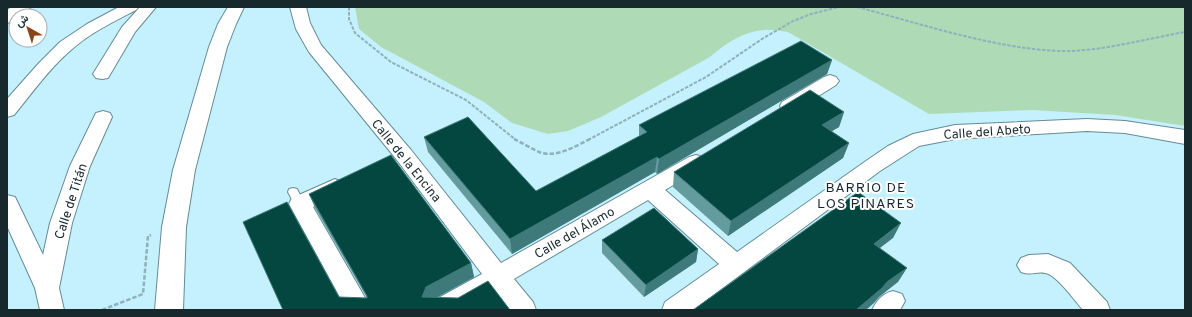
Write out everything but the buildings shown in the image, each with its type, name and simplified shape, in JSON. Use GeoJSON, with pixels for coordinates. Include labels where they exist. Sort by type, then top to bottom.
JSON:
{"type":"FeatureCollection","features":[{"type":"Feature","properties":{"kind":"street"},"geometry":{"type":"LineString","coordinates":[[7,18],[23,7]]}},
{"type":"Feature","properties":{"kind":"street"},"geometry":{"type":"LineString","coordinates":[[7,111],[42,69],[59,52],[92,28],[132,7]]}},
{"type":"Feature","properties":{"kind":"street"},"geometry":{"type":"LineString","coordinates":[[102,74],[128,30],[148,7]]}},
{"type":"Feature","properties":{"kind":"street"},"geometry":{"type":"LineString","coordinates":[[169,310],[174,227],[184,170],[195,126],[222,35],[236,7]]}},
{"type":"Feature","properties":{"kind":"street","name":"Calle de la Encina"},"geometry":{"type":"LineString","coordinates":[[298,7],[305,30],[315,48],[404,155],[524,310]]}},
{"type":"Feature","properties":{"kind":"street"},"geometry":{"type":"LineString","coordinates":[[777,113],[830,81]]}},
{"type":"Feature","properties":{"kind":"street","name":"Calle de Titán"},"geometry":{"type":"LineString","coordinates":[[46,288],[61,223],[80,166],[103,117]]}},
{"type":"Feature","properties":{"kind":"street","name":"Calle del Abeto"},"geometry":{"type":"LineString","coordinates":[[674,310],[895,151],[913,141],[955,132],[1087,125],[1125,127],[1185,137]]}},
{"type":"Feature","properties":{"kind":"street","name":"Calle del Álamo"},"geometry":{"type":"LineString","coordinates":[[440,310],[710,153]]}},
{"type":"Feature","properties":{"kind":"street"},"geometry":{"type":"LineString","coordinates":[[384,164],[404,155]]}},
{"type":"Feature","properties":{"kind":"street"},"geometry":{"type":"LineString","coordinates":[[349,181],[296,198],[360,310]]}},
{"type":"Feature","properties":{"kind":"street"},"geometry":{"type":"LineString","coordinates":[[650,189],[736,265]]}},
{"type":"Feature","properties":{"kind":"street"},"geometry":{"type":"LineString","coordinates":[[7,203],[46,288],[52,310]]}},
{"type":"Feature","properties":{"kind":"street"},"geometry":{"type":"LineString","coordinates":[[1029,265],[1048,263],[1062,270],[1098,310]]}},
{"type":"Feature","properties":{"kind":"path"},"geometry":{"type":"LineString","coordinates":[[348,7],[349,19],[355,33],[391,62],[466,100],[513,138],[543,153],[557,153],[572,148],[706,77],[762,39],[793,21],[811,14],[839,7]]}},
{"type":"Feature","properties":{"kind":"path"},"geometry":{"type":"LineString","coordinates":[[857,7],[983,40],[1036,49],[1060,51],[1093,49],[1185,32]]}},
{"type":"Feature","properties":{"kind":"path"},"geometry":{"type":"LineString","coordinates":[[102,310],[143,294],[148,236],[174,227]]}},
{"type":"Feature","properties":{"kind":"green space"},"geometry":{"type":"Polygon","coordinates":[[[355,7],[1185,7],[1185,126],[1115,115],[1032,110],[929,114],[788,32],[766,30],[755,31],[734,39],[710,57],[601,117],[568,131],[548,134],[512,123],[484,102],[381,47],[359,29],[355,7]]]}},
{"type":"Feature","properties":{"kind":"district","name":"BARRIO DE LOS PINARES"},"geometry":{"type":"Point","coordinates":[866,196]}}]}
